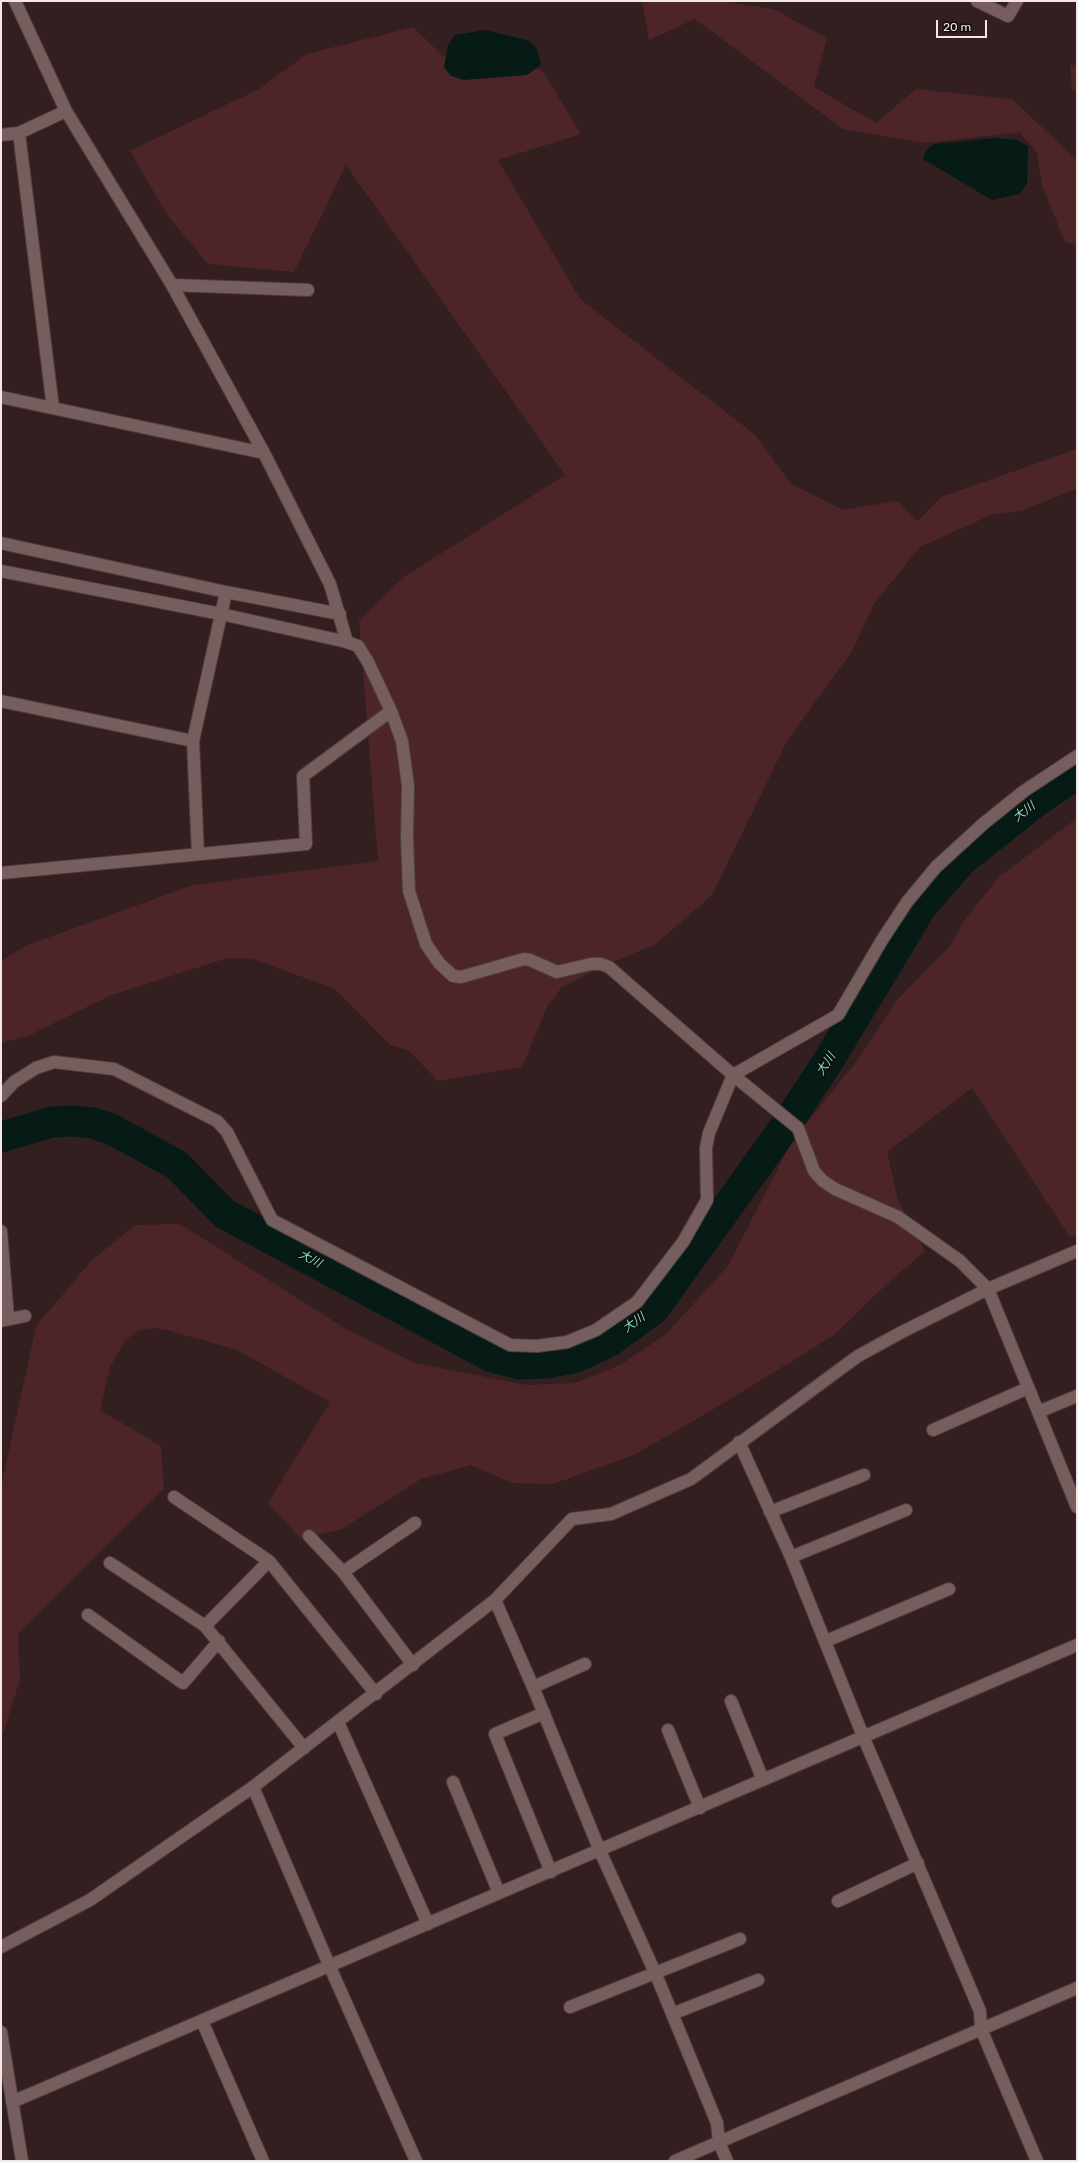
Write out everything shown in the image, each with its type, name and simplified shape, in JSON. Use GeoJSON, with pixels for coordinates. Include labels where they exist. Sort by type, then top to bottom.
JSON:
{"type":"FeatureCollection","features":[{"type":"Feature","properties":{"kind":"street"},"geometry":{"type":"LineString","coordinates":[[15,1],[66,111],[172,285],[264,454],[330,584],[347,642]]}},
{"type":"Feature","properties":{"kind":"street"},"geometry":{"type":"LineString","coordinates":[[977,1],[1008,16],[1017,1]]}},
{"type":"Feature","properties":{"kind":"street"},"geometry":{"type":"LineString","coordinates":[[1,135],[19,132],[66,111]]}},
{"type":"Feature","properties":{"kind":"street"},"geometry":{"type":"LineString","coordinates":[[19,132],[53,408]]}},
{"type":"Feature","properties":{"kind":"street"},"geometry":{"type":"LineString","coordinates":[[172,285],[308,290]]}},
{"type":"Feature","properties":{"kind":"street"},"geometry":{"type":"LineString","coordinates":[[1,397],[264,454]]}},
{"type":"Feature","properties":{"kind":"street"},"geometry":{"type":"LineString","coordinates":[[1,543],[226,592],[340,614]]}},
{"type":"Feature","properties":{"kind":"street"},"geometry":{"type":"LineString","coordinates":[[1,571],[221,614],[347,642],[358,646],[368,662],[391,711],[402,741],[408,786],[407,876],[409,891],[426,944],[439,963],[454,976],[461,977],[524,959],[530,960],[556,972],[591,964],[601,964],[609,967],[733,1075],[798,1128],[814,1170],[823,1181],[835,1190],[898,1217],[960,1261],[988,1289],[1077,1507]]}},
{"type":"Feature","properties":{"kind":"street"},"geometry":{"type":"LineString","coordinates":[[198,854],[193,741],[226,592]]}},
{"type":"Feature","properties":{"kind":"street"},"geometry":{"type":"LineString","coordinates":[[1,701],[193,741]]}},
{"type":"Feature","properties":{"kind":"street"},"geometry":{"type":"LineString","coordinates":[[1,873],[306,844],[303,776],[391,711]]}},
{"type":"Feature","properties":{"kind":"street"},"geometry":{"type":"LineString","coordinates":[[1,1096],[14,1082],[31,1071],[54,1062],[114,1069],[217,1121],[227,1132],[272,1220],[484,1333],[510,1345],[537,1346],[567,1342],[596,1330],[637,1302],[660,1274],[683,1242],[707,1200],[706,1148],[709,1133],[733,1075],[838,1015],[899,915],[936,867],[983,824],[1024,791],[1077,756]]}},
{"type":"Feature","properties":{"kind":"street"},"geometry":{"type":"LineString","coordinates":[[1,1231],[4,1320],[25,1316]]}},
{"type":"Feature","properties":{"kind":"street"},"geometry":{"type":"LineString","coordinates":[[1,1947],[90,1900],[254,1787],[376,1694],[495,1600],[572,1519],[611,1514],[691,1479],[739,1442],[858,1356],[988,1289],[1077,1251]]}},
{"type":"Feature","properties":{"kind":"street"},"geometry":{"type":"LineString","coordinates":[[933,1430],[1028,1388]]}},
{"type":"Feature","properties":{"kind":"street"},"geometry":{"type":"LineString","coordinates":[[1038,1412],[1077,1396]]}},
{"type":"Feature","properties":{"kind":"street"},"geometry":{"type":"LineString","coordinates":[[739,1442],[826,1641],[863,1736],[980,2011],[981,2029],[1037,2161]]}},
{"type":"Feature","properties":{"kind":"street"},"geometry":{"type":"LineString","coordinates":[[770,1512],[864,1475]]}},
{"type":"Feature","properties":{"kind":"street"},"geometry":{"type":"LineString","coordinates":[[174,1497],[269,1561],[376,1694]]}},
{"type":"Feature","properties":{"kind":"street"},"geometry":{"type":"LineString","coordinates":[[790,1557],[906,1510]]}},
{"type":"Feature","properties":{"kind":"street"},"geometry":{"type":"LineString","coordinates":[[343,1572],[415,1523]]}},
{"type":"Feature","properties":{"kind":"street"},"geometry":{"type":"LineString","coordinates":[[309,1536],[343,1572],[413,1665]]}},
{"type":"Feature","properties":{"kind":"street"},"geometry":{"type":"LineString","coordinates":[[205,1626],[269,1561]]}},
{"type":"Feature","properties":{"kind":"street"},"geometry":{"type":"LineString","coordinates":[[110,1563],[205,1626],[219,1641],[304,1748]]}},
{"type":"Feature","properties":{"kind":"street"},"geometry":{"type":"LineString","coordinates":[[826,1641],[948,1589]]}},
{"type":"Feature","properties":{"kind":"street"},"geometry":{"type":"LineString","coordinates":[[495,1600],[534,1687],[600,1851],[672,2014],[717,2123],[719,2142],[727,2161]]}},
{"type":"Feature","properties":{"kind":"street"},"geometry":{"type":"LineString","coordinates":[[88,1615],[183,1683],[219,1641]]}},
{"type":"Feature","properties":{"kind":"street"},"geometry":{"type":"LineString","coordinates":[[12,2102],[330,1967],[1077,1645]]}},
{"type":"Feature","properties":{"kind":"street"},"geometry":{"type":"LineString","coordinates":[[534,1687],[585,1664]]}},
{"type":"Feature","properties":{"kind":"street"},"geometry":{"type":"LineString","coordinates":[[731,1701],[763,1780]]}},
{"type":"Feature","properties":{"kind":"street"},"geometry":{"type":"LineString","coordinates":[[544,1713],[495,1734],[551,1872]]}},
{"type":"Feature","properties":{"kind":"street"},"geometry":{"type":"LineString","coordinates":[[338,1722],[428,1924]]}},
{"type":"Feature","properties":{"kind":"street"},"geometry":{"type":"LineString","coordinates":[[668,1730],[700,1808]]}},
{"type":"Feature","properties":{"kind":"street"},"geometry":{"type":"LineString","coordinates":[[453,1782],[499,1894]]}},
{"type":"Feature","properties":{"kind":"street"},"geometry":{"type":"LineString","coordinates":[[254,1787],[330,1967],[416,2161]]}},
{"type":"Feature","properties":{"kind":"street"},"geometry":{"type":"LineString","coordinates":[[838,1901],[918,1863]]}},
{"type":"Feature","properties":{"kind":"street"},"geometry":{"type":"LineString","coordinates":[[570,2007],[654,1972],[740,1939]]}},
{"type":"Feature","properties":{"kind":"street"},"geometry":{"type":"LineString","coordinates":[[672,2014],[758,1980]]}},
{"type":"Feature","properties":{"kind":"street"},"geometry":{"type":"LineString","coordinates":[[675,2161],[1077,1988]]}},
{"type":"Feature","properties":{"kind":"street"},"geometry":{"type":"LineString","coordinates":[[202,2021],[263,2161]]}},
{"type":"Feature","properties":{"kind":"street"},"geometry":{"type":"LineString","coordinates":[[1,2032],[22,2161]]}},
{"type":"Feature","properties":{"kind":"shaded area"},"geometry":{"type":"Polygon","coordinates":[[[642,1],[722,1],[773,9],[827,38],[814,87],[876,123],[916,89],[1012,99],[1077,160],[1077,246],[1065,242],[1042,185],[1037,153],[1020,132],[924,143],[843,129],[695,19],[649,40],[642,1]]]}},
{"type":"Feature","properties":{"kind":"shaded area"},"geometry":{"type":"Polygon","coordinates":[[[413,27],[443,56],[542,70],[581,134],[498,160],[580,299],[754,434],[791,484],[843,510],[897,501],[918,521],[941,497],[1077,449],[1077,488],[1022,511],[993,514],[920,547],[874,604],[852,651],[787,741],[712,895],[656,944],[603,966],[561,988],[547,1007],[522,1067],[438,1081],[408,1050],[390,1045],[335,989],[253,959],[227,958],[109,996],[28,1036],[1,1043],[1,961],[25,946],[193,885],[378,861],[359,620],[404,577],[565,475],[346,165],[294,272],[208,264],[168,216],[130,151],[259,89],[307,54],[413,27]]]}},
{"type":"Feature","properties":{"kind":"shaded area"},"geometry":{"type":"Polygon","coordinates":[[[1070,65],[1077,65],[1077,93],[1072,89],[1070,65]]]}},
{"type":"Feature","properties":{"kind":"shaded area"},"geometry":{"type":"Polygon","coordinates":[[[1077,818],[1077,1236],[1070,1237],[972,1088],[887,1152],[898,1200],[925,1251],[890,1281],[834,1335],[724,1403],[634,1455],[553,1484],[512,1483],[471,1465],[421,1479],[342,1529],[301,1539],[268,1503],[330,1402],[237,1350],[167,1330],[153,1328],[137,1331],[125,1341],[110,1367],[100,1410],[161,1446],[164,1489],[18,1634],[20,1680],[1,1739],[1,1487],[36,1326],[92,1260],[135,1225],[180,1224],[346,1329],[415,1363],[527,1385],[575,1383],[620,1365],[665,1335],[728,1266],[792,1141],[857,1061],[897,1000],[949,947],[964,921],[999,877],[1077,818]]]}},
{"type":"Feature","properties":{"kind":"water"},"geometry":{"type":"Polygon","coordinates":[[[485,30],[530,41],[537,49],[541,65],[527,75],[464,80],[451,76],[444,67],[448,45],[455,35],[485,30]]]}},
{"type":"Feature","properties":{"kind":"water"},"geometry":{"type":"Polygon","coordinates":[[[995,138],[1017,140],[1028,146],[1027,184],[1019,194],[992,200],[923,159],[926,150],[934,144],[995,138]]]}},
{"type":"Feature","properties":{"kind":"waterway","name":"大川"},"geometry":{"type":"LineString","coordinates":[[1,1137],[52,1122],[73,1121],[93,1123],[113,1130],[177,1165],[225,1214],[492,1357],[520,1364],[546,1363],[574,1358],[610,1341],[654,1309],[784,1128],[827,1063],[922,906],[961,861],[1038,800],[1077,774]]}}]}
